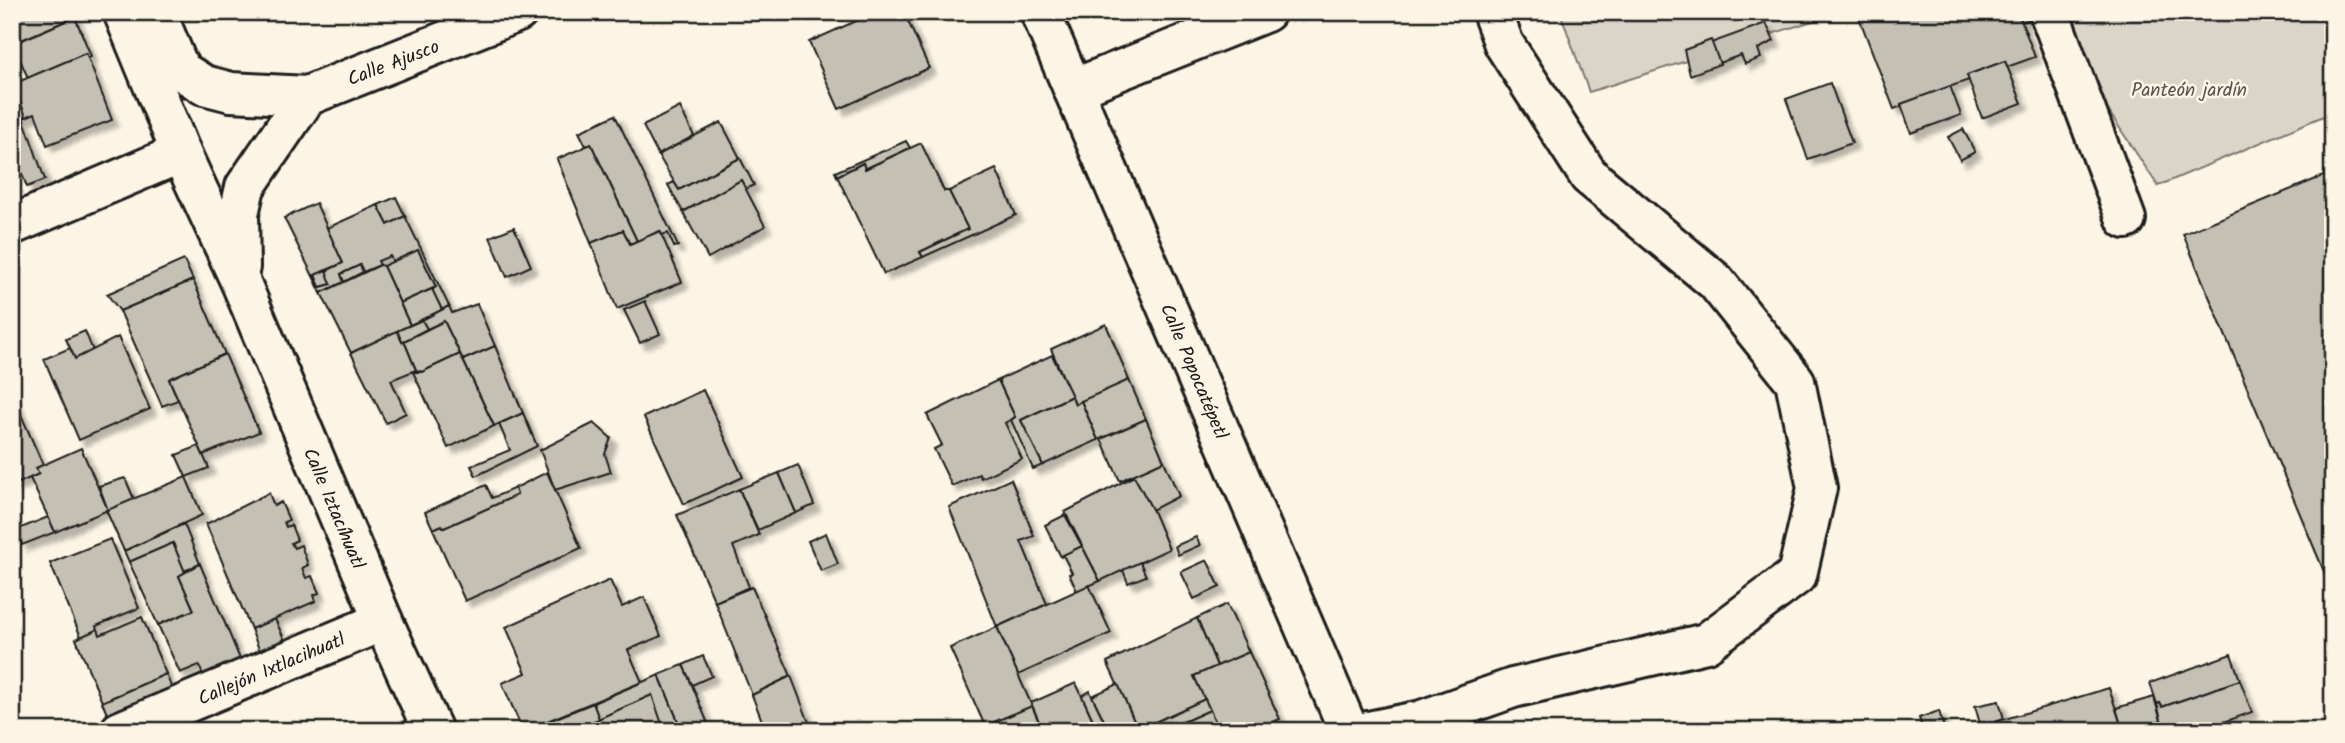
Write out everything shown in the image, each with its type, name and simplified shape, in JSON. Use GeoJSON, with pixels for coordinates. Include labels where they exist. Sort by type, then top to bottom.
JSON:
{"type":"FeatureCollection","features":[{"type":"Feature","properties":{"kind":"street","name":"Calle Iztacíhuatl"},"geometry":{"type":"LineString","coordinates":[[123,12],[181,153],[240,283],[383,621],[433,731]]}},
{"type":"Feature","properties":{"kind":"street"},"geometry":{"type":"LineString","coordinates":[[156,12],[180,69],[204,85],[231,92],[307,96]]}},
{"type":"Feature","properties":{"kind":"street","name":"Calle Ajusco"},"geometry":{"type":"LineString","coordinates":[[307,96],[519,12]]}},
{"type":"Feature","properties":{"kind":"street","name":"Calle Popocatépetl"},"geometry":{"type":"LineString","coordinates":[[1040,12],[1349,731]]}},
{"type":"Feature","properties":{"kind":"street"},"geometry":{"type":"LineString","coordinates":[[1073,89],[1266,12]]}},
{"type":"Feature","properties":{"kind":"street"},"geometry":{"type":"LineString","coordinates":[[1368,731],[1422,720],[1513,688],[1706,643],[1797,575],[1817,488],[1795,381],[1716,282],[1590,176],[1504,44],[1492,12]]}},
{"type":"Feature","properties":{"kind":"street"},"geometry":{"type":"LineString","coordinates":[[2049,12],[2126,219]]}},
{"type":"Feature","properties":{"kind":"street","name":"Calle Iztacíhuatl"},"geometry":{"type":"LineString","coordinates":[[240,283],[239,214],[245,187],[307,96]]}},
{"type":"Feature","properties":{"kind":"street"},"geometry":{"type":"LineString","coordinates":[[12,225],[181,153]]}},
{"type":"Feature","properties":{"kind":"street","name":"Callejón Ixtlacihuatl"},"geometry":{"type":"LineString","coordinates":[[120,731],[383,621]]}},
{"type":"Feature","properties":{"kind":"green space"},"geometry":{"type":"Polygon","coordinates":[[[1560,12],[1841,12],[1589,92],[1560,12]]]}},
{"type":"Feature","properties":{"kind":"green space","name":"Panteón jardín"},"geometry":{"type":"Polygon","coordinates":[[[2043,12],[2333,12],[2333,112],[2158,186],[2043,12]]]}},
{"type":"Feature","properties":{"kind":"building"},"geometry":{"type":"Polygon","coordinates":[[[12,12],[72,12],[75,17],[12,44],[12,12]]]}},
{"type":"Feature","properties":{"kind":"building"},"geometry":{"type":"Polygon","coordinates":[[[876,12],[904,12],[929,68],[839,109],[809,42],[876,12]]]}},
{"type":"Feature","properties":{"kind":"building"},"geometry":{"type":"Polygon","coordinates":[[[1857,12],[2018,12],[2035,57],[2007,67],[2005,61],[1967,75],[1969,80],[1901,104],[1902,106],[1894,109],[1857,12]]]}},
{"type":"Feature","properties":{"kind":"building"},"geometry":{"type":"Polygon","coordinates":[[[2018,12],[2036,12],[2037,16],[2022,22],[2018,12]]]}},
{"type":"Feature","properties":{"kind":"building"},"geometry":{"type":"Polygon","coordinates":[[[75,17],[91,56],[87,58],[86,53],[28,78],[13,44],[75,17]]]}},
{"type":"Feature","properties":{"kind":"building"},"geometry":{"type":"Polygon","coordinates":[[[1766,23],[1774,41],[1758,49],[1761,58],[1745,64],[1741,55],[1719,63],[1711,43],[1766,23]]]}},
{"type":"Feature","properties":{"kind":"building"},"geometry":{"type":"Polygon","coordinates":[[[1711,40],[1720,64],[1690,75],[1684,50],[1711,40]]]}},
{"type":"Feature","properties":{"kind":"building"},"geometry":{"type":"Polygon","coordinates":[[[86,53],[112,120],[47,145],[35,113],[26,117],[13,84],[86,53]]]}},
{"type":"Feature","properties":{"kind":"building"},"geometry":{"type":"Polygon","coordinates":[[[2005,61],[2022,103],[1982,118],[1967,75],[2005,61]]]}},
{"type":"Feature","properties":{"kind":"building"},"geometry":{"type":"Polygon","coordinates":[[[12,81],[26,117],[12,122],[12,81]]]}},
{"type":"Feature","properties":{"kind":"building"},"geometry":{"type":"Polygon","coordinates":[[[1830,83],[1852,143],[1808,159],[1786,99],[1830,83]]]}},
{"type":"Feature","properties":{"kind":"building"},"geometry":{"type":"Polygon","coordinates":[[[1950,86],[1961,115],[1911,133],[1901,104],[1950,86]]]}},
{"type":"Feature","properties":{"kind":"building"},"geometry":{"type":"Polygon","coordinates":[[[680,107],[694,136],[658,155],[643,126],[680,107]]]}},
{"type":"Feature","properties":{"kind":"building"},"geometry":{"type":"Polygon","coordinates":[[[615,115],[678,246],[674,247],[668,233],[662,235],[660,231],[637,241],[591,144],[586,146],[579,132],[615,115]]]}},
{"type":"Feature","properties":{"kind":"building"},"geometry":{"type":"Polygon","coordinates":[[[23,117],[45,180],[27,187],[12,148],[12,122],[23,117]]]}},
{"type":"Feature","properties":{"kind":"building"},"geometry":{"type":"Polygon","coordinates":[[[721,122],[740,158],[679,190],[658,155],[721,122]]]}},
{"type":"Feature","properties":{"kind":"building"},"geometry":{"type":"Polygon","coordinates":[[[1963,129],[1975,152],[1960,160],[1948,137],[1963,129]]]}},
{"type":"Feature","properties":{"kind":"building"},"geometry":{"type":"Polygon","coordinates":[[[906,141],[910,148],[865,169],[863,163],[837,176],[835,172],[906,141]]]}},
{"type":"Feature","properties":{"kind":"building"},"geometry":{"type":"Polygon","coordinates":[[[921,143],[944,191],[949,191],[968,229],[920,252],[923,257],[884,274],[837,176],[863,163],[865,169],[921,143]]]}},
{"type":"Feature","properties":{"kind":"building"},"geometry":{"type":"Polygon","coordinates":[[[591,144],[637,241],[630,244],[623,230],[591,243],[557,159],[591,144]]]}},
{"type":"Feature","properties":{"kind":"building"},"geometry":{"type":"Polygon","coordinates":[[[740,158],[754,185],[746,189],[741,180],[683,212],[668,185],[674,182],[679,190],[740,158]]]}},
{"type":"Feature","properties":{"kind":"building"},"geometry":{"type":"Polygon","coordinates":[[[996,169],[1016,215],[923,257],[920,252],[968,229],[949,191],[996,169]]]}},
{"type":"Feature","properties":{"kind":"building"},"geometry":{"type":"Polygon","coordinates":[[[2333,172],[2333,593],[2183,234],[2333,172]]]}},
{"type":"Feature","properties":{"kind":"building"},"geometry":{"type":"Polygon","coordinates":[[[741,180],[765,226],[708,258],[683,212],[741,180]]]}},
{"type":"Feature","properties":{"kind":"building"},"geometry":{"type":"Polygon","coordinates":[[[396,197],[405,216],[388,225],[378,205],[396,197]]]}},
{"type":"Feature","properties":{"kind":"building"},"geometry":{"type":"Polygon","coordinates":[[[316,203],[343,263],[313,276],[284,218],[316,203]]]}},
{"type":"Feature","properties":{"kind":"building"},"geometry":{"type":"Polygon","coordinates":[[[378,205],[388,225],[405,216],[449,306],[442,310],[432,290],[436,287],[418,250],[393,262],[390,256],[378,261],[380,265],[363,272],[360,265],[341,274],[344,282],[321,293],[313,276],[315,275],[320,287],[331,284],[326,271],[343,263],[327,228],[378,205]]]}},
{"type":"Feature","properties":{"kind":"building"},"geometry":{"type":"Polygon","coordinates":[[[514,227],[531,266],[507,277],[490,237],[514,227]]]}},
{"type":"Feature","properties":{"kind":"building"},"geometry":{"type":"Polygon","coordinates":[[[623,230],[630,244],[660,231],[682,282],[617,309],[591,243],[623,230]]]}},
{"type":"Feature","properties":{"kind":"building"},"geometry":{"type":"Polygon","coordinates":[[[418,250],[436,287],[400,303],[383,266],[418,250]]]}},
{"type":"Feature","properties":{"kind":"building"},"geometry":{"type":"Polygon","coordinates":[[[184,260],[193,280],[120,311],[107,294],[184,260]]]}},
{"type":"Feature","properties":{"kind":"building"},"geometry":{"type":"Polygon","coordinates":[[[360,265],[363,272],[344,282],[341,274],[360,265]]]}},
{"type":"Feature","properties":{"kind":"building"},"geometry":{"type":"Polygon","coordinates":[[[380,265],[383,266],[410,325],[351,353],[321,293],[380,265]]]}},
{"type":"Feature","properties":{"kind":"building"},"geometry":{"type":"Polygon","coordinates":[[[326,270],[331,284],[320,287],[315,275],[326,270]]]}},
{"type":"Feature","properties":{"kind":"building"},"geometry":{"type":"Polygon","coordinates":[[[193,280],[225,354],[169,379],[178,400],[162,406],[120,311],[193,280]]]}},
{"type":"Feature","properties":{"kind":"building"},"geometry":{"type":"Polygon","coordinates":[[[432,289],[442,310],[410,325],[400,303],[432,289]]]}},
{"type":"Feature","properties":{"kind":"building"},"geometry":{"type":"Polygon","coordinates":[[[645,301],[660,334],[640,343],[624,310],[645,301]]]}},
{"type":"Feature","properties":{"kind":"building"},"geometry":{"type":"Polygon","coordinates":[[[477,304],[495,346],[463,360],[444,321],[427,329],[422,320],[449,306],[452,313],[477,304]]]}},
{"type":"Feature","properties":{"kind":"building"},"geometry":{"type":"Polygon","coordinates":[[[422,320],[427,329],[402,342],[397,331],[422,320]]]}},
{"type":"Feature","properties":{"kind":"building"},"geometry":{"type":"Polygon","coordinates":[[[444,321],[460,354],[422,372],[416,370],[404,341],[444,321]]]}},
{"type":"Feature","properties":{"kind":"building"},"geometry":{"type":"Polygon","coordinates":[[[1106,324],[1129,380],[1075,405],[1051,349],[1106,324]]]}},
{"type":"Feature","properties":{"kind":"building"},"geometry":{"type":"Polygon","coordinates":[[[85,331],[93,351],[75,359],[66,339],[85,331]]]}},
{"type":"Feature","properties":{"kind":"building"},"geometry":{"type":"Polygon","coordinates":[[[397,331],[416,370],[391,380],[406,413],[386,423],[351,353],[397,331]]]}},
{"type":"Feature","properties":{"kind":"building"},"geometry":{"type":"Polygon","coordinates":[[[118,337],[150,409],[79,440],[44,359],[70,348],[75,359],[118,337]]]}},
{"type":"Feature","properties":{"kind":"building"},"geometry":{"type":"Polygon","coordinates":[[[495,346],[523,413],[494,426],[463,360],[495,346]]]}},
{"type":"Feature","properties":{"kind":"building"},"geometry":{"type":"Polygon","coordinates":[[[225,354],[259,432],[203,455],[169,379],[225,354]]]}},
{"type":"Feature","properties":{"kind":"building"},"geometry":{"type":"Polygon","coordinates":[[[460,354],[494,426],[448,448],[413,372],[422,372],[460,354]]]}},
{"type":"Feature","properties":{"kind":"building"},"geometry":{"type":"Polygon","coordinates":[[[1052,355],[1072,396],[1021,420],[1043,465],[1033,469],[1011,420],[1015,417],[998,380],[1052,355]]]}},
{"type":"Feature","properties":{"kind":"building"},"geometry":{"type":"Polygon","coordinates":[[[998,380],[1015,417],[1005,423],[1022,459],[981,478],[979,474],[952,486],[934,449],[942,445],[927,415],[998,380]]]}},
{"type":"Feature","properties":{"kind":"building"},"geometry":{"type":"Polygon","coordinates":[[[1129,380],[1146,419],[1098,440],[1081,401],[1129,380]]]}},
{"type":"Feature","properties":{"kind":"building"},"geometry":{"type":"Polygon","coordinates":[[[703,390],[743,477],[684,504],[644,417],[703,390]]]}},
{"type":"Feature","properties":{"kind":"building"},"geometry":{"type":"Polygon","coordinates":[[[12,394],[43,465],[36,468],[39,474],[12,486],[12,394]]]}},
{"type":"Feature","properties":{"kind":"building"},"geometry":{"type":"Polygon","coordinates":[[[1072,396],[1075,405],[1081,401],[1098,440],[1043,465],[1021,420],[1072,396]]]}},
{"type":"Feature","properties":{"kind":"building"},"geometry":{"type":"Polygon","coordinates":[[[523,413],[537,446],[476,476],[471,466],[510,450],[499,424],[523,413]]]}},
{"type":"Feature","properties":{"kind":"building"},"geometry":{"type":"Polygon","coordinates":[[[1146,419],[1164,461],[1120,481],[1101,439],[1146,419]]]}},
{"type":"Feature","properties":{"kind":"building"},"geometry":{"type":"Polygon","coordinates":[[[594,423],[611,438],[605,454],[611,472],[555,490],[540,450],[594,423]]]}},
{"type":"Feature","properties":{"kind":"building"},"geometry":{"type":"Polygon","coordinates":[[[199,446],[209,468],[186,477],[176,455],[199,446]]]}},
{"type":"Feature","properties":{"kind":"building"},"geometry":{"type":"Polygon","coordinates":[[[81,448],[108,510],[55,532],[30,478],[39,474],[36,468],[81,448]]]}},
{"type":"Feature","properties":{"kind":"building"},"geometry":{"type":"Polygon","coordinates":[[[1164,461],[1179,496],[1152,510],[1134,476],[1127,480],[1126,478],[1164,461]]]}},
{"type":"Feature","properties":{"kind":"building"},"geometry":{"type":"Polygon","coordinates":[[[798,465],[814,505],[796,513],[779,473],[798,465]]]}},
{"type":"Feature","properties":{"kind":"building"},"geometry":{"type":"Polygon","coordinates":[[[547,472],[581,548],[465,601],[433,529],[442,525],[444,528],[517,495],[515,488],[547,472]]]}},
{"type":"Feature","properties":{"kind":"building"},"geometry":{"type":"Polygon","coordinates":[[[779,473],[796,513],[758,530],[739,489],[779,473]]]}},
{"type":"Feature","properties":{"kind":"building"},"geometry":{"type":"Polygon","coordinates":[[[1134,476],[1169,549],[1100,581],[1065,512],[1134,476]]]}},
{"type":"Feature","properties":{"kind":"building"},"geometry":{"type":"Polygon","coordinates":[[[186,477],[202,515],[124,551],[106,510],[186,477]]]}},
{"type":"Feature","properties":{"kind":"building"},"geometry":{"type":"Polygon","coordinates":[[[125,478],[134,499],[108,510],[99,486],[125,478]]]}},
{"type":"Feature","properties":{"kind":"building"},"geometry":{"type":"Polygon","coordinates":[[[1011,479],[1034,536],[1021,541],[1047,604],[997,627],[949,507],[1011,479]]]}},
{"type":"Feature","properties":{"kind":"building"},"geometry":{"type":"Polygon","coordinates":[[[486,485],[492,498],[515,488],[517,495],[444,528],[442,525],[433,529],[425,512],[486,485]]]}},
{"type":"Feature","properties":{"kind":"building"},"geometry":{"type":"Polygon","coordinates":[[[739,489],[759,535],[733,546],[749,587],[715,602],[677,515],[739,489]]]}},
{"type":"Feature","properties":{"kind":"building"},"geometry":{"type":"Polygon","coordinates":[[[269,493],[274,506],[281,502],[289,520],[284,522],[286,527],[291,525],[297,540],[291,543],[294,548],[301,545],[308,565],[302,568],[306,578],[312,576],[319,593],[314,595],[316,601],[251,629],[206,524],[269,493]]]}},
{"type":"Feature","properties":{"kind":"building"},"geometry":{"type":"Polygon","coordinates":[[[1065,515],[1082,546],[1061,557],[1045,525],[1065,515]]]}},
{"type":"Feature","properties":{"kind":"building"},"geometry":{"type":"Polygon","coordinates":[[[48,517],[55,532],[22,545],[16,530],[48,517]]]}},
{"type":"Feature","properties":{"kind":"building"},"geometry":{"type":"Polygon","coordinates":[[[184,524],[200,564],[184,571],[173,543],[129,562],[124,551],[184,524]]]}},
{"type":"Feature","properties":{"kind":"building"},"geometry":{"type":"Polygon","coordinates":[[[826,533],[838,564],[821,571],[808,541],[826,533]]]}},
{"type":"Feature","properties":{"kind":"building"},"geometry":{"type":"Polygon","coordinates":[[[1196,537],[1200,545],[1178,555],[1175,546],[1196,537]]]}},
{"type":"Feature","properties":{"kind":"building"},"geometry":{"type":"Polygon","coordinates":[[[110,539],[139,608],[96,626],[97,630],[81,637],[50,563],[110,539]]]}},
{"type":"Feature","properties":{"kind":"building"},"geometry":{"type":"Polygon","coordinates":[[[173,543],[185,572],[179,576],[194,610],[158,625],[129,562],[173,543]]]}},
{"type":"Feature","properties":{"kind":"building"},"geometry":{"type":"Polygon","coordinates":[[[1082,546],[1100,581],[1077,591],[1063,555],[1082,546]]]}},
{"type":"Feature","properties":{"kind":"building"},"geometry":{"type":"Polygon","coordinates":[[[1207,560],[1220,587],[1194,599],[1181,572],[1207,560]]]}},
{"type":"Feature","properties":{"kind":"building"},"geometry":{"type":"Polygon","coordinates":[[[1140,562],[1146,576],[1128,583],[1123,570],[1140,562]]]}},
{"type":"Feature","properties":{"kind":"building"},"geometry":{"type":"Polygon","coordinates":[[[200,564],[240,659],[203,675],[199,665],[180,673],[158,625],[194,610],[179,576],[200,564]]]}},
{"type":"Feature","properties":{"kind":"building"},"geometry":{"type":"Polygon","coordinates":[[[610,580],[622,607],[644,597],[661,636],[628,650],[642,682],[523,731],[502,683],[526,673],[506,627],[610,580]]]}},
{"type":"Feature","properties":{"kind":"building"},"geometry":{"type":"Polygon","coordinates":[[[1089,585],[1111,633],[1018,675],[997,627],[1089,585]]]}},
{"type":"Feature","properties":{"kind":"building"},"geometry":{"type":"Polygon","coordinates":[[[752,587],[791,676],[752,695],[715,602],[752,587]]]}},
{"type":"Feature","properties":{"kind":"building"},"geometry":{"type":"Polygon","coordinates":[[[1227,604],[1249,652],[1217,666],[1197,618],[1227,604]]]}},
{"type":"Feature","properties":{"kind":"building"},"geometry":{"type":"Polygon","coordinates":[[[142,617],[166,674],[102,702],[76,639],[98,629],[100,635],[142,617]]]}},
{"type":"Feature","properties":{"kind":"building"},"geometry":{"type":"Polygon","coordinates":[[[1197,618],[1217,666],[1194,676],[1205,699],[1138,730],[1107,662],[1197,618]]]}},
{"type":"Feature","properties":{"kind":"building"},"geometry":{"type":"Polygon","coordinates":[[[275,619],[286,643],[261,654],[251,629],[275,619]]]}},
{"type":"Feature","properties":{"kind":"building"},"geometry":{"type":"Polygon","coordinates":[[[997,627],[1032,706],[985,726],[950,648],[997,627]]]}},
{"type":"Feature","properties":{"kind":"building"},"geometry":{"type":"Polygon","coordinates":[[[1249,652],[1280,719],[1253,731],[1219,731],[1194,676],[1249,652]]]}},
{"type":"Feature","properties":{"kind":"building"},"geometry":{"type":"Polygon","coordinates":[[[2231,654],[2240,680],[2162,707],[2160,703],[2157,704],[2150,683],[2231,654]]]}},
{"type":"Feature","properties":{"kind":"building"},"geometry":{"type":"Polygon","coordinates":[[[703,656],[712,676],[692,685],[683,665],[703,656]]]}},
{"type":"Feature","properties":{"kind":"building"},"geometry":{"type":"Polygon","coordinates":[[[683,665],[711,731],[682,731],[659,675],[683,665]]]}},
{"type":"Feature","properties":{"kind":"building"},"geometry":{"type":"Polygon","coordinates":[[[166,674],[176,699],[112,726],[102,702],[166,674]]]}},
{"type":"Feature","properties":{"kind":"building"},"geometry":{"type":"Polygon","coordinates":[[[659,675],[682,731],[663,731],[652,695],[599,719],[593,703],[659,675]]]}},
{"type":"Feature","properties":{"kind":"building"},"geometry":{"type":"Polygon","coordinates":[[[791,676],[810,725],[797,731],[766,731],[752,695],[791,676]]]}},
{"type":"Feature","properties":{"kind":"building"},"geometry":{"type":"Polygon","coordinates":[[[2240,680],[2252,712],[2199,731],[2164,731],[2157,704],[2160,703],[2162,707],[2240,680]]]}},
{"type":"Feature","properties":{"kind":"building"},"geometry":{"type":"Polygon","coordinates":[[[1076,683],[1098,731],[1043,731],[1031,703],[1076,683]]]}},
{"type":"Feature","properties":{"kind":"building"},"geometry":{"type":"Polygon","coordinates":[[[1118,684],[1138,730],[1136,731],[1109,731],[1092,696],[1118,684]]]}},
{"type":"Feature","properties":{"kind":"building"},"geometry":{"type":"Polygon","coordinates":[[[2109,688],[2123,731],[1998,731],[1995,722],[2109,688]]]}},
{"type":"Feature","properties":{"kind":"building"},"geometry":{"type":"Polygon","coordinates":[[[1090,691],[1109,731],[1098,731],[1082,696],[1090,691]]]}},
{"type":"Feature","properties":{"kind":"building"},"geometry":{"type":"Polygon","coordinates":[[[652,695],[664,730],[596,731],[591,722],[652,695]]]}},
{"type":"Feature","properties":{"kind":"building"},"geometry":{"type":"Polygon","coordinates":[[[2154,697],[2164,731],[2123,731],[2116,708],[2154,697]]]}},
{"type":"Feature","properties":{"kind":"building"},"geometry":{"type":"Polygon","coordinates":[[[1205,699],[1210,710],[1163,731],[1136,731],[1205,699]]]}},
{"type":"Feature","properties":{"kind":"building"},"geometry":{"type":"Polygon","coordinates":[[[1999,701],[2004,719],[1995,722],[1998,731],[1986,731],[1984,723],[1980,724],[1975,706],[1999,701]]]}},
{"type":"Feature","properties":{"kind":"building"},"geometry":{"type":"Polygon","coordinates":[[[593,703],[599,719],[591,722],[596,731],[524,731],[593,703]]]}},
{"type":"Feature","properties":{"kind":"building"},"geometry":{"type":"Polygon","coordinates":[[[1032,706],[1043,731],[973,731],[985,726],[1032,706]]]}},
{"type":"Feature","properties":{"kind":"building"},"geometry":{"type":"Polygon","coordinates":[[[1210,710],[1219,731],[1163,731],[1210,710]]]}},
{"type":"Feature","properties":{"kind":"building"},"geometry":{"type":"Polygon","coordinates":[[[1939,711],[1945,731],[1923,731],[1919,718],[1939,711]]]}}]}
